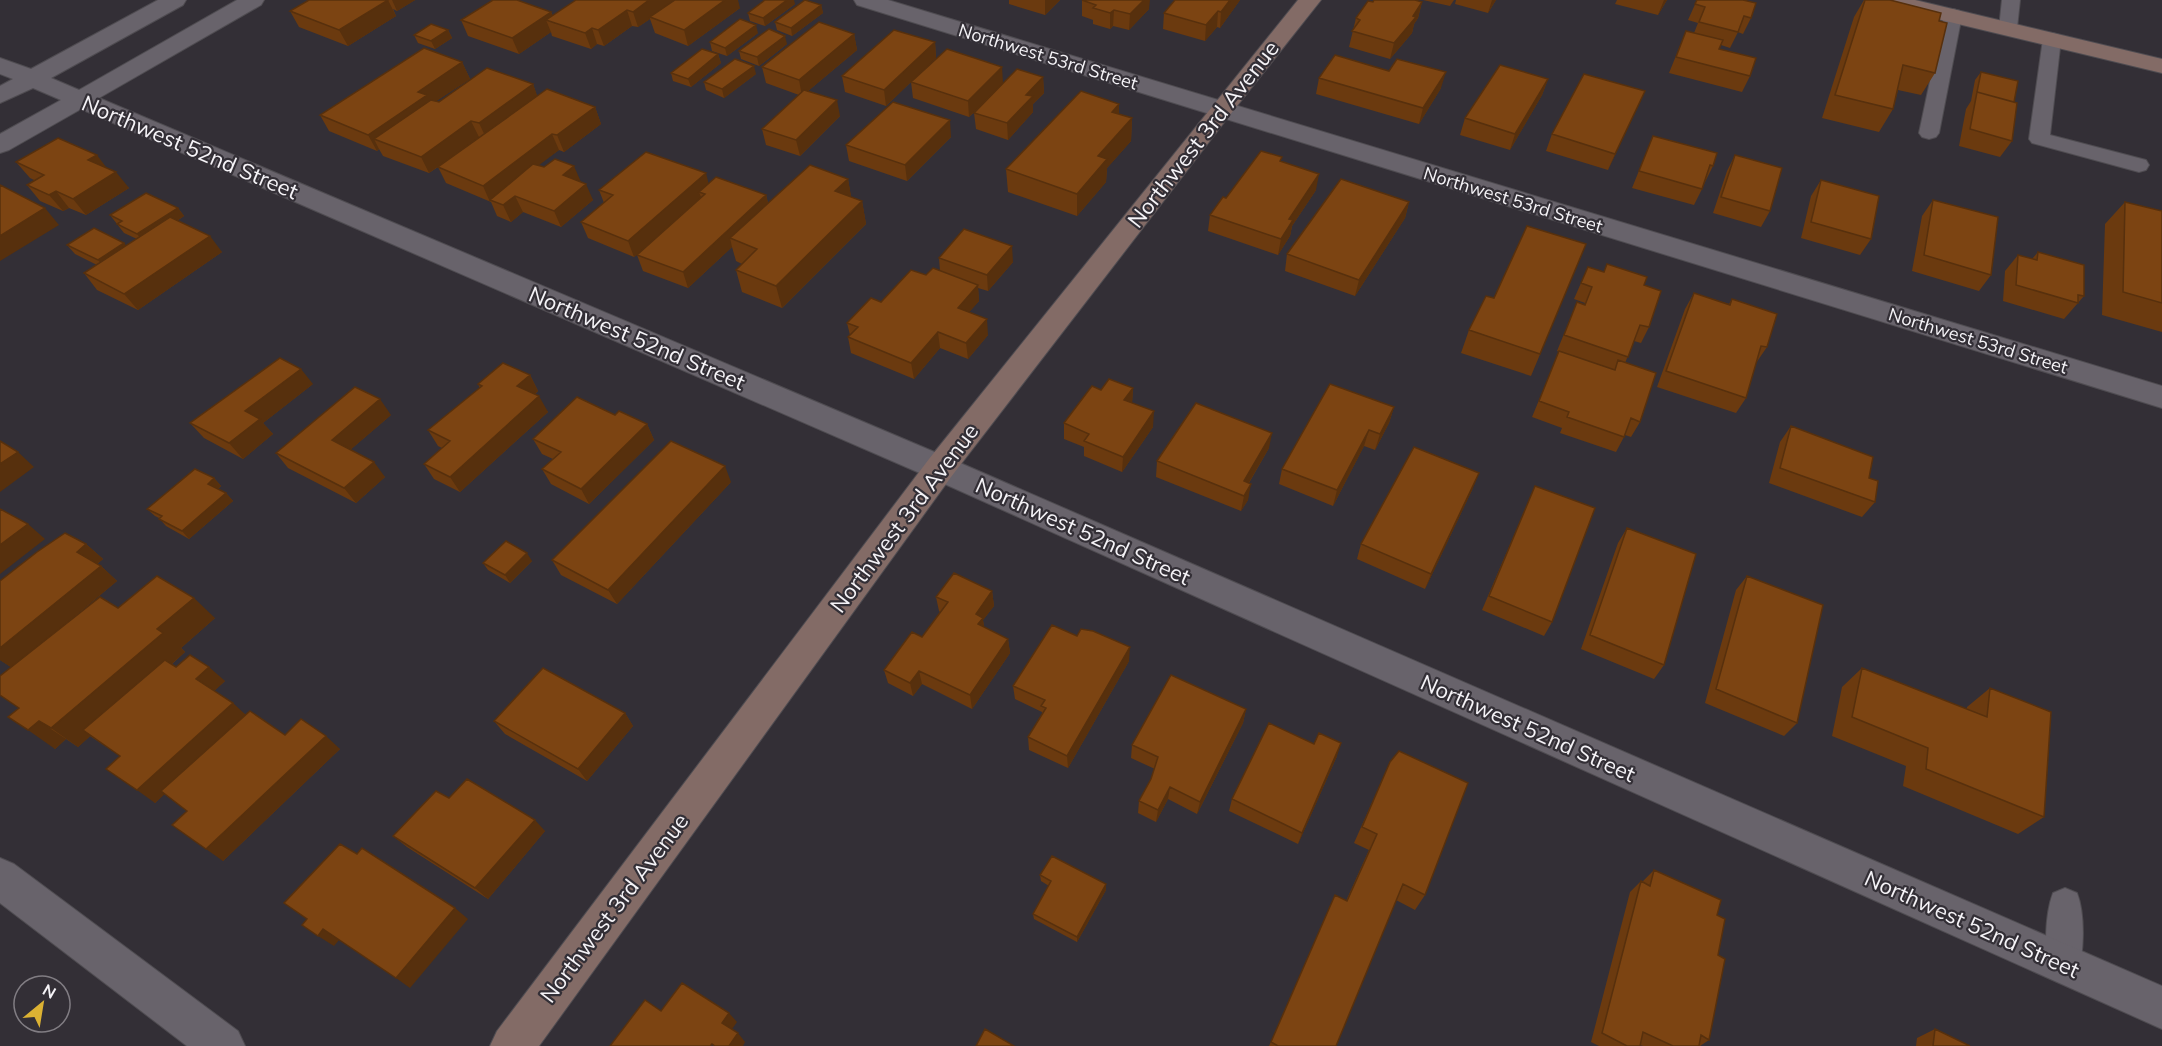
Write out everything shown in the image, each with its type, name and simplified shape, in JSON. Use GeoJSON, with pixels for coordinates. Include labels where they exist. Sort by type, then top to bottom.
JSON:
{"type":"FeatureCollection","features":[{"type":"Feature","properties":{"kind":"street"},"geometry":{"type":"LineString","coordinates":[[0,96],[175,0]]}},
{"type":"Feature","properties":{"kind":"street"},"geometry":{"type":"LineString","coordinates":[[0,145],[253,0]]}},
{"type":"Feature","properties":{"kind":"street","name":"Northwest 53rd Street"},"geometry":{"type":"LineString","coordinates":[[865,0],[1220,111],[2162,397]]}},
{"type":"Feature","properties":{"kind":"street","name":"Northwest 3rd Avenue"},"geometry":{"type":"LineString","coordinates":[[512,1046],[940,468],[1310,0]]}},
{"type":"Feature","properties":{"kind":"street"},"geometry":{"type":"LineString","coordinates":[[1887,0],[2162,66]]}},
{"type":"Feature","properties":{"kind":"street","name":"Northwest 52nd Street"},"geometry":{"type":"LineString","coordinates":[[0,65],[940,468],[2162,1008]]}},
{"type":"Feature","properties":{"kind":"street"},"geometry":{"type":"LineString","coordinates":[[0,878],[223,1046]]}},
{"type":"Feature","properties":{"kind":"lane"},"geometry":{"type":"LineString","coordinates":[[2008,28],[2011,0]]}},
{"type":"Feature","properties":{"kind":"lane"},"geometry":{"type":"LineString","coordinates":[[1929,133],[1953,15]]}},
{"type":"Feature","properties":{"kind":"lane"},"geometry":{"type":"LineString","coordinates":[[2052,39],[2039,139],[2139,165]]}},
{"type":"Feature","properties":{"kind":"lane"},"geometry":{"type":"LineString","coordinates":[[2064,964],[2065,904]]}},
{"type":"Feature","properties":{"kind":"building"},"geometry":{"type":"Polygon","coordinates":[[[309,0],[388,0],[339,30],[290,11],[309,0]]]}},
{"type":"Feature","properties":{"kind":"building"},"geometry":{"type":"Polygon","coordinates":[[[493,0],[517,0],[551,12],[512,38],[461,20],[493,0]]]}},
{"type":"Feature","properties":{"kind":"building"},"geometry":{"type":"Polygon","coordinates":[[[576,0],[649,0],[633,12],[627,10],[598,30],[592,28],[585,33],[546,20],[576,0]]]}},
{"type":"Feature","properties":{"kind":"building"},"geometry":{"type":"Polygon","coordinates":[[[675,0],[725,0],[684,30],[650,17],[675,0]]]}},
{"type":"Feature","properties":{"kind":"building"},"geometry":{"type":"Polygon","coordinates":[[[765,0],[787,0],[763,18],[748,13],[765,0]]]}},
{"type":"Feature","properties":{"kind":"building"},"geometry":{"type":"Polygon","coordinates":[[[805,0],[821,5],[791,28],[775,22],[805,0]]]}},
{"type":"Feature","properties":{"kind":"building"},"geometry":{"type":"Polygon","coordinates":[[[1082,0],[1144,0],[1130,14],[1114,10],[1110,13],[1093,8],[1096,5],[1082,0]]]}},
{"type":"Feature","properties":{"kind":"building"},"geometry":{"type":"Polygon","coordinates":[[[1175,0],[1230,0],[1221,12],[1218,11],[1206,25],[1164,13],[1175,0]]]}},
{"type":"Feature","properties":{"kind":"building"},"geometry":{"type":"Polygon","coordinates":[[[1374,0],[1422,2],[1413,16],[1416,17],[1394,43],[1352,31],[1360,20],[1356,18],[1368,1],[1373,2],[1374,0]]]}},
{"type":"Feature","properties":{"kind":"building"},"geometry":{"type":"Polygon","coordinates":[[[1697,0],[1743,0],[1756,3],[1751,18],[1744,16],[1738,32],[1699,22],[1705,7],[1695,4],[1697,0]]]}},
{"type":"Feature","properties":{"kind":"building"},"geometry":{"type":"Polygon","coordinates":[[[1865,0],[1890,0],[1941,13],[1939,21],[1947,23],[1935,73],[1903,65],[1893,109],[1835,95],[1865,0]]]}},
{"type":"Feature","properties":{"kind":"building"},"geometry":{"type":"Polygon","coordinates":[[[740,19],[756,25],[725,48],[710,42],[740,19]]]}},
{"type":"Feature","properties":{"kind":"building"},"geometry":{"type":"Polygon","coordinates":[[[819,22],[854,34],[799,80],[762,67],[819,22]]]}},
{"type":"Feature","properties":{"kind":"building"},"geometry":{"type":"Polygon","coordinates":[[[431,24],[448,30],[431,41],[414,35],[431,24]]]}},
{"type":"Feature","properties":{"kind":"building"},"geometry":{"type":"Polygon","coordinates":[[[769,29],[785,36],[757,57],[739,51],[769,29]]]}},
{"type":"Feature","properties":{"kind":"building"},"geometry":{"type":"Polygon","coordinates":[[[894,30],[935,42],[884,90],[842,76],[894,30]]]}},
{"type":"Feature","properties":{"kind":"building"},"geometry":{"type":"Polygon","coordinates":[[[1686,31],[1723,40],[1719,49],[1756,58],[1750,76],[1676,57],[1686,31]]]}},
{"type":"Feature","properties":{"kind":"building"},"geometry":{"type":"Polygon","coordinates":[[[424,48],[462,62],[418,92],[427,95],[368,135],[320,115],[424,48]]]}},
{"type":"Feature","properties":{"kind":"building"},"geometry":{"type":"Polygon","coordinates":[[[702,49],[718,54],[688,79],[671,73],[702,49]]]}},
{"type":"Feature","properties":{"kind":"building"},"geometry":{"type":"Polygon","coordinates":[[[947,49],[1002,67],[968,101],[911,82],[947,49]]]}},
{"type":"Feature","properties":{"kind":"building"},"geometry":{"type":"Polygon","coordinates":[[[1335,55],[1389,71],[1397,59],[1446,72],[1423,108],[1319,78],[1335,55]]]}},
{"type":"Feature","properties":{"kind":"building"},"geometry":{"type":"Polygon","coordinates":[[[735,59],[754,66],[722,89],[704,82],[735,59]]]}},
{"type":"Feature","properties":{"kind":"building"},"geometry":{"type":"Polygon","coordinates":[[[1500,65],[1548,79],[1515,134],[1465,118],[1500,65]]]}},
{"type":"Feature","properties":{"kind":"building"},"geometry":{"type":"Polygon","coordinates":[[[487,68],[533,84],[479,123],[471,121],[421,157],[374,139],[431,100],[439,102],[487,68]]]}},
{"type":"Feature","properties":{"kind":"building"},"geometry":{"type":"Polygon","coordinates":[[[1017,69],[1043,77],[1026,95],[1033,96],[1007,123],[974,113],[1017,69]]]}},
{"type":"Feature","properties":{"kind":"building"},"geometry":{"type":"Polygon","coordinates":[[[1981,72],[2018,81],[2014,102],[1977,92],[1981,72]]]}},
{"type":"Feature","properties":{"kind":"building"},"geometry":{"type":"Polygon","coordinates":[[[1584,74],[1645,91],[1615,154],[1552,134],[1584,74]]]}},
{"type":"Feature","properties":{"kind":"building"},"geometry":{"type":"Polygon","coordinates":[[[547,89],[595,107],[557,135],[552,134],[483,186],[438,167],[547,89]]]}},
{"type":"Feature","properties":{"kind":"building"},"geometry":{"type":"Polygon","coordinates":[[[804,90],[837,100],[796,140],[762,129],[804,90]]]}},
{"type":"Feature","properties":{"kind":"building"},"geometry":{"type":"Polygon","coordinates":[[[1081,91],[1119,104],[1112,112],[1132,118],[1098,156],[1107,159],[1077,194],[1006,169],[1081,91]]]}},
{"type":"Feature","properties":{"kind":"building"},"geometry":{"type":"Polygon","coordinates":[[[1977,92],[2017,103],[2012,141],[1970,129],[1977,92]]]}},
{"type":"Feature","properties":{"kind":"building"},"geometry":{"type":"Polygon","coordinates":[[[893,102],[950,120],[905,165],[846,145],[893,102]]]}},
{"type":"Feature","properties":{"kind":"building"},"geometry":{"type":"Polygon","coordinates":[[[1653,136],[1717,153],[1713,166],[1710,165],[1702,189],[1639,171],[1653,136]]]}},
{"type":"Feature","properties":{"kind":"building"},"geometry":{"type":"Polygon","coordinates":[[[58,138],[97,155],[88,160],[116,172],[73,199],[56,191],[49,195],[27,185],[44,175],[16,162],[58,138]]]}},
{"type":"Feature","properties":{"kind":"building"},"geometry":{"type":"Polygon","coordinates":[[[1261,151],[1282,157],[1280,161],[1319,174],[1289,219],[1293,220],[1281,239],[1210,215],[1223,197],[1226,198],[1261,151]]]}},
{"type":"Feature","properties":{"kind":"building"},"geometry":{"type":"Polygon","coordinates":[[[646,152],[706,173],[628,241],[581,222],[613,195],[599,190],[646,152]]]}},
{"type":"Feature","properties":{"kind":"building"},"geometry":{"type":"Polygon","coordinates":[[[1735,155],[1782,168],[1770,211],[1721,197],[1735,155]]]}},
{"type":"Feature","properties":{"kind":"building"},"geometry":{"type":"Polygon","coordinates":[[[555,159],[574,166],[563,175],[586,184],[554,211],[515,196],[503,205],[490,200],[533,164],[544,167],[555,159]]]}},
{"type":"Feature","properties":{"kind":"building"},"geometry":{"type":"Polygon","coordinates":[[[810,165],[848,179],[835,191],[862,201],[776,286],[736,270],[757,249],[730,238],[810,165]]]}},
{"type":"Feature","properties":{"kind":"building"},"geometry":{"type":"Polygon","coordinates":[[[716,177],[766,195],[683,272],[637,255],[705,194],[699,192],[716,177]]]}},
{"type":"Feature","properties":{"kind":"building"},"geometry":{"type":"Polygon","coordinates":[[[1341,179],[1409,202],[1359,280],[1287,254],[1341,179]]]}},
{"type":"Feature","properties":{"kind":"building"},"geometry":{"type":"Polygon","coordinates":[[[1821,180],[1879,196],[1871,239],[1811,222],[1821,180]]]}},
{"type":"Feature","properties":{"kind":"building"},"geometry":{"type":"Polygon","coordinates":[[[0,185],[45,208],[0,236],[0,185]]]}},
{"type":"Feature","properties":{"kind":"building"},"geometry":{"type":"Polygon","coordinates":[[[146,193],[178,208],[137,234],[117,224],[122,221],[110,215],[146,193]]]}},
{"type":"Feature","properties":{"kind":"building"},"geometry":{"type":"Polygon","coordinates":[[[1933,200],[1998,217],[1991,275],[1924,255],[1933,200]]]}},
{"type":"Feature","properties":{"kind":"building"},"geometry":{"type":"Polygon","coordinates":[[[2125,202],[2162,211],[2162,303],[2123,292],[2125,202]]]}},
{"type":"Feature","properties":{"kind":"building"},"geometry":{"type":"Polygon","coordinates":[[[170,217],[210,236],[124,294],[84,273],[170,217]]]}},
{"type":"Feature","properties":{"kind":"building"},"geometry":{"type":"Polygon","coordinates":[[[1527,226],[1586,244],[1540,354],[1469,330],[1486,296],[1494,298],[1527,226]]]}},
{"type":"Feature","properties":{"kind":"building"},"geometry":{"type":"Polygon","coordinates":[[[94,228],[124,243],[98,260],[67,245],[94,228]]]}},
{"type":"Feature","properties":{"kind":"building"},"geometry":{"type":"Polygon","coordinates":[[[964,229],[1012,246],[987,275],[939,258],[964,229]]]}},
{"type":"Feature","properties":{"kind":"building"},"geometry":{"type":"Polygon","coordinates":[[[2038,252],[2084,265],[2084,296],[2078,295],[2078,303],[2016,285],[2018,255],[2037,260],[2038,252]]]}},
{"type":"Feature","properties":{"kind":"building"},"geometry":{"type":"Polygon","coordinates":[[[1607,264],[1647,277],[1644,285],[1661,291],[1649,327],[1640,325],[1628,357],[1564,335],[1577,302],[1585,305],[1592,287],[1581,283],[1588,267],[1604,272],[1607,264]]]}},
{"type":"Feature","properties":{"kind":"building"},"geometry":{"type":"Polygon","coordinates":[[[933,268],[978,285],[958,308],[987,319],[966,343],[938,332],[911,363],[848,337],[858,327],[847,323],[871,298],[881,302],[911,270],[926,275],[933,268]]]}},
{"type":"Feature","properties":{"kind":"building"},"geometry":{"type":"Polygon","coordinates":[[[1694,293],[1730,305],[1732,299],[1777,314],[1767,347],[1761,346],[1746,398],[1666,371],[1694,293]]]}},
{"type":"Feature","properties":{"kind":"building"},"geometry":{"type":"Polygon","coordinates":[[[1559,351],[1615,370],[1618,360],[1656,373],[1640,422],[1631,418],[1624,437],[1567,417],[1569,412],[1539,401],[1559,351]]]}},
{"type":"Feature","properties":{"kind":"building"},"geometry":{"type":"Polygon","coordinates":[[[280,358],[301,369],[245,411],[260,419],[229,443],[190,423],[280,358]]]}},
{"type":"Feature","properties":{"kind":"building"},"geometry":{"type":"Polygon","coordinates":[[[503,363],[530,375],[517,386],[539,396],[450,477],[424,464],[450,441],[428,430],[482,386],[478,384],[503,363]]]}},
{"type":"Feature","properties":{"kind":"building"},"geometry":{"type":"Polygon","coordinates":[[[1109,379],[1133,388],[1124,400],[1154,411],[1123,457],[1084,441],[1089,434],[1064,423],[1092,386],[1101,390],[1109,379]]]}},
{"type":"Feature","properties":{"kind":"building"},"geometry":{"type":"Polygon","coordinates":[[[1330,384],[1394,407],[1380,434],[1369,430],[1337,490],[1282,469],[1330,384]]]}},
{"type":"Feature","properties":{"kind":"building"},"geometry":{"type":"Polygon","coordinates":[[[355,387],[380,399],[332,440],[374,462],[344,488],[276,453],[355,387]]]}},
{"type":"Feature","properties":{"kind":"building"},"geometry":{"type":"Polygon","coordinates":[[[577,397],[615,415],[619,411],[647,424],[581,489],[542,469],[561,452],[533,439],[577,397]]]}},
{"type":"Feature","properties":{"kind":"building"},"geometry":{"type":"Polygon","coordinates":[[[1196,403],[1272,433],[1244,481],[1251,484],[1244,496],[1157,461],[1196,403]]]}},
{"type":"Feature","properties":{"kind":"building"},"geometry":{"type":"Polygon","coordinates":[[[1791,426],[1873,457],[1869,478],[1878,481],[1875,502],[1780,468],[1791,426]]]}},
{"type":"Feature","properties":{"kind":"building"},"geometry":{"type":"Polygon","coordinates":[[[0,441],[18,452],[0,464],[0,441]]]}},
{"type":"Feature","properties":{"kind":"building"},"geometry":{"type":"Polygon","coordinates":[[[671,441],[725,466],[608,590],[552,560],[671,441]]]}},
{"type":"Feature","properties":{"kind":"building"},"geometry":{"type":"Polygon","coordinates":[[[1414,447],[1479,473],[1431,574],[1361,544],[1414,447]]]}},
{"type":"Feature","properties":{"kind":"building"},"geometry":{"type":"Polygon","coordinates":[[[195,469],[214,478],[208,484],[226,493],[182,531],[159,519],[162,516],[147,509],[195,469]]]}},
{"type":"Feature","properties":{"kind":"building"},"geometry":{"type":"Polygon","coordinates":[[[1535,486],[1595,508],[1552,622],[1489,596],[1535,486]]]}},
{"type":"Feature","properties":{"kind":"building"},"geometry":{"type":"Polygon","coordinates":[[[0,509],[28,524],[0,545],[0,509]]]}},
{"type":"Feature","properties":{"kind":"building"},"geometry":{"type":"Polygon","coordinates":[[[1627,528],[1696,554],[1664,665],[1590,635],[1627,528]]]}},
{"type":"Feature","properties":{"kind":"building"},"geometry":{"type":"Polygon","coordinates":[[[65,533],[86,544],[77,552],[101,566],[0,648],[0,581],[65,533]]]}},
{"type":"Feature","properties":{"kind":"building"},"geometry":{"type":"Polygon","coordinates":[[[506,541],[527,553],[505,575],[483,563],[506,541]]]}},
{"type":"Feature","properties":{"kind":"building"},"geometry":{"type":"Polygon","coordinates":[[[954,573],[992,591],[976,614],[983,618],[978,624],[1008,639],[970,695],[919,671],[910,683],[884,670],[912,632],[922,637],[948,602],[936,597],[954,573]]]}},
{"type":"Feature","properties":{"kind":"building"},"geometry":{"type":"Polygon","coordinates":[[[157,576],[194,598],[157,629],[163,633],[51,728],[39,721],[28,730],[8,717],[19,708],[0,695],[0,676],[100,597],[118,608],[157,576]]]}},
{"type":"Feature","properties":{"kind":"building"},"geometry":{"type":"Polygon","coordinates":[[[1747,576],[1823,605],[1797,723],[1716,689],[1747,576]]]}},
{"type":"Feature","properties":{"kind":"building"},"geometry":{"type":"Polygon","coordinates":[[[1052,625],[1077,636],[1081,629],[1093,631],[1130,647],[1067,756],[1028,737],[1046,708],[1041,706],[1045,700],[1013,686],[1052,625]]]}},
{"type":"Feature","properties":{"kind":"building"},"geometry":{"type":"Polygon","coordinates":[[[190,655],[209,667],[196,679],[233,703],[137,790],[106,769],[120,756],[83,730],[165,660],[176,667],[190,655]]]}},
{"type":"Feature","properties":{"kind":"building"},"geometry":{"type":"Polygon","coordinates":[[[543,668],[625,713],[578,769],[494,721],[543,668]]]}},
{"type":"Feature","properties":{"kind":"building"},"geometry":{"type":"Polygon","coordinates":[[[1862,668],[1987,717],[1990,688],[2051,712],[2044,817],[1926,769],[1928,748],[1852,717],[1862,668]]]}},
{"type":"Feature","properties":{"kind":"building"},"geometry":{"type":"Polygon","coordinates":[[[1171,675],[1246,709],[1200,802],[1170,787],[1158,810],[1139,801],[1151,779],[1158,757],[1132,745],[1171,675]]]}},
{"type":"Feature","properties":{"kind":"building"},"geometry":{"type":"Polygon","coordinates":[[[250,711],[285,735],[301,719],[326,736],[206,849],[172,825],[187,811],[161,791],[250,711]]]}},
{"type":"Feature","properties":{"kind":"building"},"geometry":{"type":"Polygon","coordinates":[[[1269,723],[1314,744],[1319,733],[1341,743],[1302,833],[1232,799],[1269,723]]]}},
{"type":"Feature","properties":{"kind":"building"},"geometry":{"type":"Polygon","coordinates":[[[1399,751],[1468,783],[1425,895],[1403,884],[1336,1046],[1278,1046],[1271,1042],[1335,895],[1347,901],[1377,834],[1362,827],[1390,762],[1399,751]]]}},
{"type":"Feature","properties":{"kind":"building"},"geometry":{"type":"Polygon","coordinates":[[[467,779],[535,820],[475,888],[393,836],[436,791],[449,798],[467,779]]]}},
{"type":"Feature","properties":{"kind":"building"},"geometry":{"type":"Polygon","coordinates":[[[340,844],[357,854],[362,848],[455,908],[396,978],[323,929],[318,936],[302,925],[307,919],[284,903],[340,844]]]}},
{"type":"Feature","properties":{"kind":"building"},"geometry":{"type":"Polygon","coordinates":[[[1052,856],[1106,884],[1077,937],[1033,914],[1051,881],[1040,875],[1052,856]]]}},
{"type":"Feature","properties":{"kind":"building"},"geometry":{"type":"Polygon","coordinates":[[[1654,870],[1721,900],[1717,915],[1725,919],[1718,955],[1725,959],[1709,1040],[1701,1035],[1699,1046],[1673,1046],[1643,1032],[1640,1046],[1627,1046],[1602,1033],[1641,881],[1650,886],[1654,870]]]}},
{"type":"Feature","properties":{"kind":"building"},"geometry":{"type":"Polygon","coordinates":[[[682,983],[729,1013],[722,1023],[738,1033],[729,1046],[712,1044],[710,1046],[610,1046],[645,1000],[661,1011],[682,983]]]}},
{"type":"Feature","properties":{"kind":"building"},"geometry":{"type":"Polygon","coordinates":[[[985,1029],[1014,1046],[976,1046],[985,1029]]]}},
{"type":"Feature","properties":{"kind":"building"},"geometry":{"type":"Polygon","coordinates":[[[1935,1029],[1970,1046],[1933,1046],[1935,1029]]]}}]}
